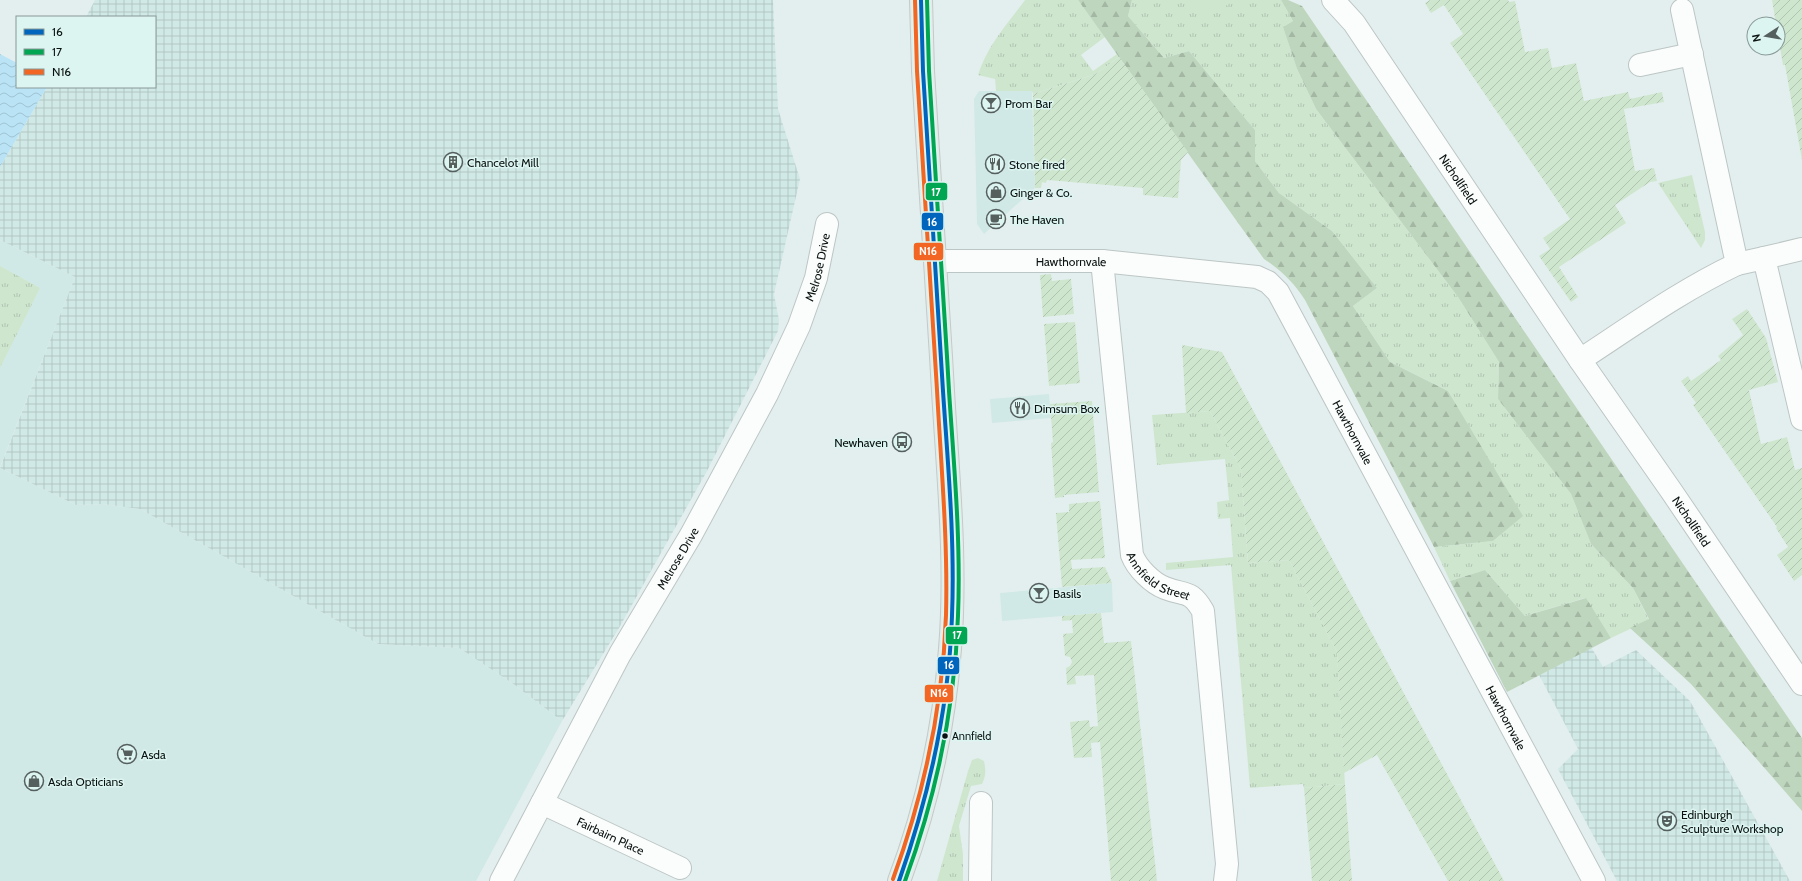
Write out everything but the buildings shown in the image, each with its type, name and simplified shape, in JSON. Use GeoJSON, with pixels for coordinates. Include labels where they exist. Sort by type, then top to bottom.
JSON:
{"type":"FeatureCollection","features":[{"type":"Feature","properties":{"kind":"main road"},"geometry":{"type":"LineString","coordinates":[[900,881],[918,825],[943,713],[950,649],[952,584],[950,512],[923,71],[921,0]]}},
{"type":"Feature","properties":{"kind":"street","name":"Nichollfield"},"geometry":{"type":"LineString","coordinates":[[1333,0],[1354,23],[1580,360],[1672,492],[1802,684]]}},
{"type":"Feature","properties":{"kind":"street"},"geometry":{"type":"LineString","coordinates":[[1682,10],[1737,264]]}},
{"type":"Feature","properties":{"kind":"street"},"geometry":{"type":"LineString","coordinates":[[1640,65],[1692,54]]}},
{"type":"Feature","properties":{"kind":"street","name":"Melrose Drive"},"geometry":{"type":"LineString","coordinates":[[501,881],[620,654],[691,535],[767,394],[799,326],[816,278],[827,224]]}},
{"type":"Feature","properties":{"kind":"street"},"geometry":{"type":"LineString","coordinates":[[1580,360],[1708,278],[1737,264],[1802,249]]}},
{"type":"Feature","properties":{"kind":"street"},"geometry":{"type":"LineString","coordinates":[[1764,258],[1802,419]]}},
{"type":"Feature","properties":{"kind":"street","name":"Hawthornvale"},"geometry":{"type":"LineString","coordinates":[[935,261],[1102,261],[1257,277],[1268,282],[1278,292],[1594,881]]}},
{"type":"Feature","properties":{"kind":"street","name":"Annfield Street"},"geometry":{"type":"LineString","coordinates":[[1102,261],[1132,556],[1138,567],[1158,584],[1189,594],[1194,598],[1203,611],[1227,864],[1225,881]]}},
{"type":"Feature","properties":{"kind":"street","name":"Fairbairn Place"},"geometry":{"type":"LineString","coordinates":[[542,803],[680,868]]}},
{"type":"Feature","properties":{"kind":"street"},"geometry":{"type":"LineString","coordinates":[[980,881],[981,803]]}},
{"type":"Feature","properties":{"kind":"shaded area"},"geometry":{"type":"Polygon","coordinates":[[[95,0],[773,0],[778,109],[800,179],[774,294],[779,320],[778,331],[707,471],[619,628],[562,721],[512,683],[459,648],[378,644],[140,509],[103,504],[76,505],[0,468],[75,277],[0,240],[0,167],[46,88],[156,88],[156,16],[87,16],[95,0]]]}},
{"type":"Feature","properties":{"kind":"shaded area"},"geometry":{"type":"Polygon","coordinates":[[[979,91],[1032,91],[1035,188],[984,234],[977,224],[974,99],[979,91]]]}},
{"type":"Feature","properties":{"kind":"shaded area"},"geometry":{"type":"Polygon","coordinates":[[[0,240],[75,277],[0,467],[0,240]]]}},
{"type":"Feature","properties":{"kind":"shaded area"},"geometry":{"type":"Polygon","coordinates":[[[1049,394],[1051,418],[992,423],[990,399],[1049,394]]]}},
{"type":"Feature","properties":{"kind":"shaded area"},"geometry":{"type":"Polygon","coordinates":[[[0,468],[76,505],[103,504],[140,509],[378,644],[459,648],[512,683],[562,721],[476,881],[0,881],[0,468]]]}},
{"type":"Feature","properties":{"kind":"shaded area"},"geometry":{"type":"Polygon","coordinates":[[[1112,583],[1113,612],[1002,621],[1000,593],[1112,583]]]}},
{"type":"Feature","properties":{"kind":"shaded area"},"geometry":{"type":"Polygon","coordinates":[[[1572,615],[1603,667],[1636,650],[1690,701],[1790,881],[1617,881],[1558,769],[1578,749],[1516,631],[1572,615]]]}},
{"type":"Feature","properties":{"kind":"green space"},"geometry":{"type":"Polygon","coordinates":[[[1025,0],[1078,0],[1105,37],[1081,55],[1093,71],[1117,54],[1119,57],[1096,74],[1033,94],[1032,91],[996,91],[995,79],[978,75],[992,45],[1025,0]]]}},
{"type":"Feature","properties":{"kind":"green space"},"geometry":{"type":"Polygon","coordinates":[[[1078,0],[1132,0],[1128,16],[1164,58],[1189,51],[1255,130],[1255,161],[1279,193],[1332,231],[1377,288],[1353,306],[1390,362],[1448,391],[1523,516],[1493,541],[1434,547],[1305,300],[1287,277],[1264,259],[1078,0]]]}},
{"type":"Feature","properties":{"kind":"green space"},"geometry":{"type":"Polygon","coordinates":[[[1132,0],[1281,0],[1293,21],[1283,27],[1297,69],[1316,109],[1458,297],[1499,362],[1498,399],[1571,494],[1591,544],[1633,588],[1649,620],[1611,638],[1585,598],[1525,616],[1485,570],[1450,581],[1434,547],[1493,541],[1522,516],[1448,391],[1390,362],[1353,306],[1377,288],[1332,231],[1279,193],[1255,161],[1255,130],[1189,51],[1164,58],[1128,16],[1132,0]]]}},
{"type":"Feature","properties":{"kind":"green space"},"geometry":{"type":"Polygon","coordinates":[[[1196,0],[1236,0],[1206,17],[1196,0]]]}},
{"type":"Feature","properties":{"kind":"green space"},"geometry":{"type":"Polygon","coordinates":[[[1281,0],[1288,0],[1302,6],[1802,738],[1802,811],[1691,684],[1630,628],[1649,619],[1633,588],[1591,544],[1571,494],[1498,399],[1499,362],[1458,297],[1316,109],[1297,69],[1283,27],[1293,21],[1281,0]]]}},
{"type":"Feature","properties":{"kind":"green space"},"geometry":{"type":"Polygon","coordinates":[[[1430,0],[1515,1],[1525,52],[1548,48],[1552,68],[1576,63],[1584,101],[1628,92],[1630,99],[1662,92],[1664,102],[1624,109],[1635,171],[1654,168],[1657,181],[1650,182],[1615,205],[1626,223],[1559,267],[1578,297],[1571,302],[1539,256],[1550,249],[1543,238],[1570,219],[1450,43],[1463,34],[1444,5],[1431,13],[1425,3],[1430,0]]]}},
{"type":"Feature","properties":{"kind":"green space"},"geometry":{"type":"Polygon","coordinates":[[[1772,0],[1802,0],[1802,160],[1785,65],[1783,65],[1781,56],[1786,56],[1786,16],[1775,16],[1772,0]]]}},
{"type":"Feature","properties":{"kind":"green space"},"geometry":{"type":"Polygon","coordinates":[[[1119,57],[1188,152],[1181,160],[1178,198],[1143,195],[1143,188],[1047,180],[1046,183],[1042,182],[1041,188],[1035,188],[1033,94],[1096,74],[1119,57]]]}},
{"type":"Feature","properties":{"kind":"green space"},"geometry":{"type":"Polygon","coordinates":[[[1692,175],[1705,232],[1705,240],[1701,248],[1658,183],[1692,175]]]}},
{"type":"Feature","properties":{"kind":"green space"},"geometry":{"type":"Polygon","coordinates":[[[0,266],[40,288],[0,368],[0,266]]]}},
{"type":"Feature","properties":{"kind":"green space"},"geometry":{"type":"Polygon","coordinates":[[[1051,274],[1052,281],[1071,279],[1074,314],[1043,317],[1040,275],[1051,274]]]}},
{"type":"Feature","properties":{"kind":"green space"},"geometry":{"type":"Polygon","coordinates":[[[1747,309],[1766,338],[1778,382],[1749,390],[1761,444],[1787,437],[1795,470],[1802,468],[1802,575],[1794,581],[1777,555],[1788,547],[1776,528],[1777,527],[1693,405],[1696,403],[1681,381],[1688,376],[1691,381],[1721,360],[1718,356],[1743,335],[1732,319],[1747,309]]]}},
{"type":"Feature","properties":{"kind":"green space"},"geometry":{"type":"Polygon","coordinates":[[[1075,322],[1080,383],[1049,386],[1044,324],[1075,322]]]}},
{"type":"Feature","properties":{"kind":"green space"},"geometry":{"type":"Polygon","coordinates":[[[1182,345],[1222,352],[1504,881],[1448,881],[1377,755],[1344,773],[1337,652],[1289,560],[1248,563],[1241,469],[1210,411],[1186,413],[1182,345]]]}},
{"type":"Feature","properties":{"kind":"green space"},"geometry":{"type":"Polygon","coordinates":[[[1092,401],[1099,492],[1064,495],[1064,497],[1055,498],[1050,404],[1092,401]]]}},
{"type":"Feature","properties":{"kind":"green space"},"geometry":{"type":"Polygon","coordinates":[[[1210,411],[1241,469],[1248,563],[1289,560],[1337,652],[1345,784],[1304,788],[1303,784],[1250,788],[1231,565],[1166,570],[1166,563],[1233,557],[1230,518],[1218,519],[1217,502],[1229,500],[1225,459],[1157,465],[1152,415],[1210,411]]]}},
{"type":"Feature","properties":{"kind":"green space"},"geometry":{"type":"Polygon","coordinates":[[[1100,501],[1105,558],[1071,560],[1072,569],[1105,567],[1112,583],[1062,587],[1056,513],[1069,512],[1069,504],[1100,501]]]}},
{"type":"Feature","properties":{"kind":"green space"},"geometry":{"type":"Polygon","coordinates":[[[1485,570],[1525,616],[1586,598],[1611,638],[1507,692],[1450,581],[1485,570]]]}},
{"type":"Feature","properties":{"kind":"green space"},"geometry":{"type":"Polygon","coordinates":[[[1101,613],[1104,643],[1131,641],[1157,881],[1111,881],[1100,742],[1091,743],[1092,757],[1074,758],[1070,722],[1089,720],[1090,727],[1098,726],[1094,675],[1075,676],[1076,684],[1067,685],[1066,668],[1070,666],[1072,662],[1070,657],[1065,656],[1063,634],[1073,633],[1072,620],[1062,621],[1062,616],[1101,613]]]}},
{"type":"Feature","properties":{"kind":"green space"},"geometry":{"type":"Polygon","coordinates":[[[978,758],[984,761],[984,778],[982,784],[971,786],[959,826],[963,854],[963,881],[937,881],[968,771],[972,760],[978,758]]]}},
{"type":"Feature","properties":{"kind":"green space"},"geometry":{"type":"Polygon","coordinates":[[[1345,784],[1352,881],[1312,881],[1304,788],[1345,784]]]}},
{"type":"Feature","properties":{"kind":"water"},"geometry":{"type":"Polygon","coordinates":[[[0,54],[16,62],[16,88],[46,88],[0,167],[0,54]]]}},
{"type":"Feature","properties":{"kind":"transit line","name":"N16"},"geometry":{"type":"LineString","coordinates":[[893,879],[914,815],[930,749],[941,682],[946,615],[944,502],[917,71],[915,0]]}},
{"type":"Feature","properties":{"kind":"transit line","name":"16"},"geometry":{"type":"LineString","coordinates":[[899,881],[920,817],[936,751],[947,684],[953,588],[950,504],[925,111],[921,0]]}},
{"type":"Feature","properties":{"kind":"transit line","name":"17"},"geometry":{"type":"LineString","coordinates":[[905,881],[926,817],[942,751],[953,684],[959,588],[956,504],[929,71],[927,0]]}},
{"type":"Feature","properties":{"kind":"place","name":"Prom Bar"},"geometry":{"type":"Point","coordinates":[991,103]}},
{"type":"Feature","properties":{"kind":"place","name":"Chancelot Mill"},"geometry":{"type":"Point","coordinates":[453,162]}},
{"type":"Feature","properties":{"kind":"place","name":"Stone fired"},"geometry":{"type":"Point","coordinates":[995,164]}},
{"type":"Feature","properties":{"kind":"place","name":"Ginger & Co."},"geometry":{"type":"Point","coordinates":[996,192]}},
{"type":"Feature","properties":{"kind":"place","name":"The Haven"},"geometry":{"type":"Point","coordinates":[996,219]}},
{"type":"Feature","properties":{"kind":"place","name":"Dimsum Box"},"geometry":{"type":"Point","coordinates":[1020,408]}},
{"type":"Feature","properties":{"kind":"place","name":"Newhaven"},"geometry":{"type":"Point","coordinates":[902,442]}},
{"type":"Feature","properties":{"kind":"place","name":"Basils"},"geometry":{"type":"Point","coordinates":[1039,593]}},
{"type":"Feature","properties":{"kind":"place","name":"Annfield"},"geometry":{"type":"Point","coordinates":[945,736]}},
{"type":"Feature","properties":{"kind":"place","name":"Asda"},"geometry":{"type":"Point","coordinates":[127,754]}},
{"type":"Feature","properties":{"kind":"place","name":"Asda Opticians"},"geometry":{"type":"Point","coordinates":[34,781]}},
{"type":"Feature","properties":{"kind":"place","name":"Edinburgh Sculpture Workshop"},"geometry":{"type":"Point","coordinates":[1667,821]}}]}
